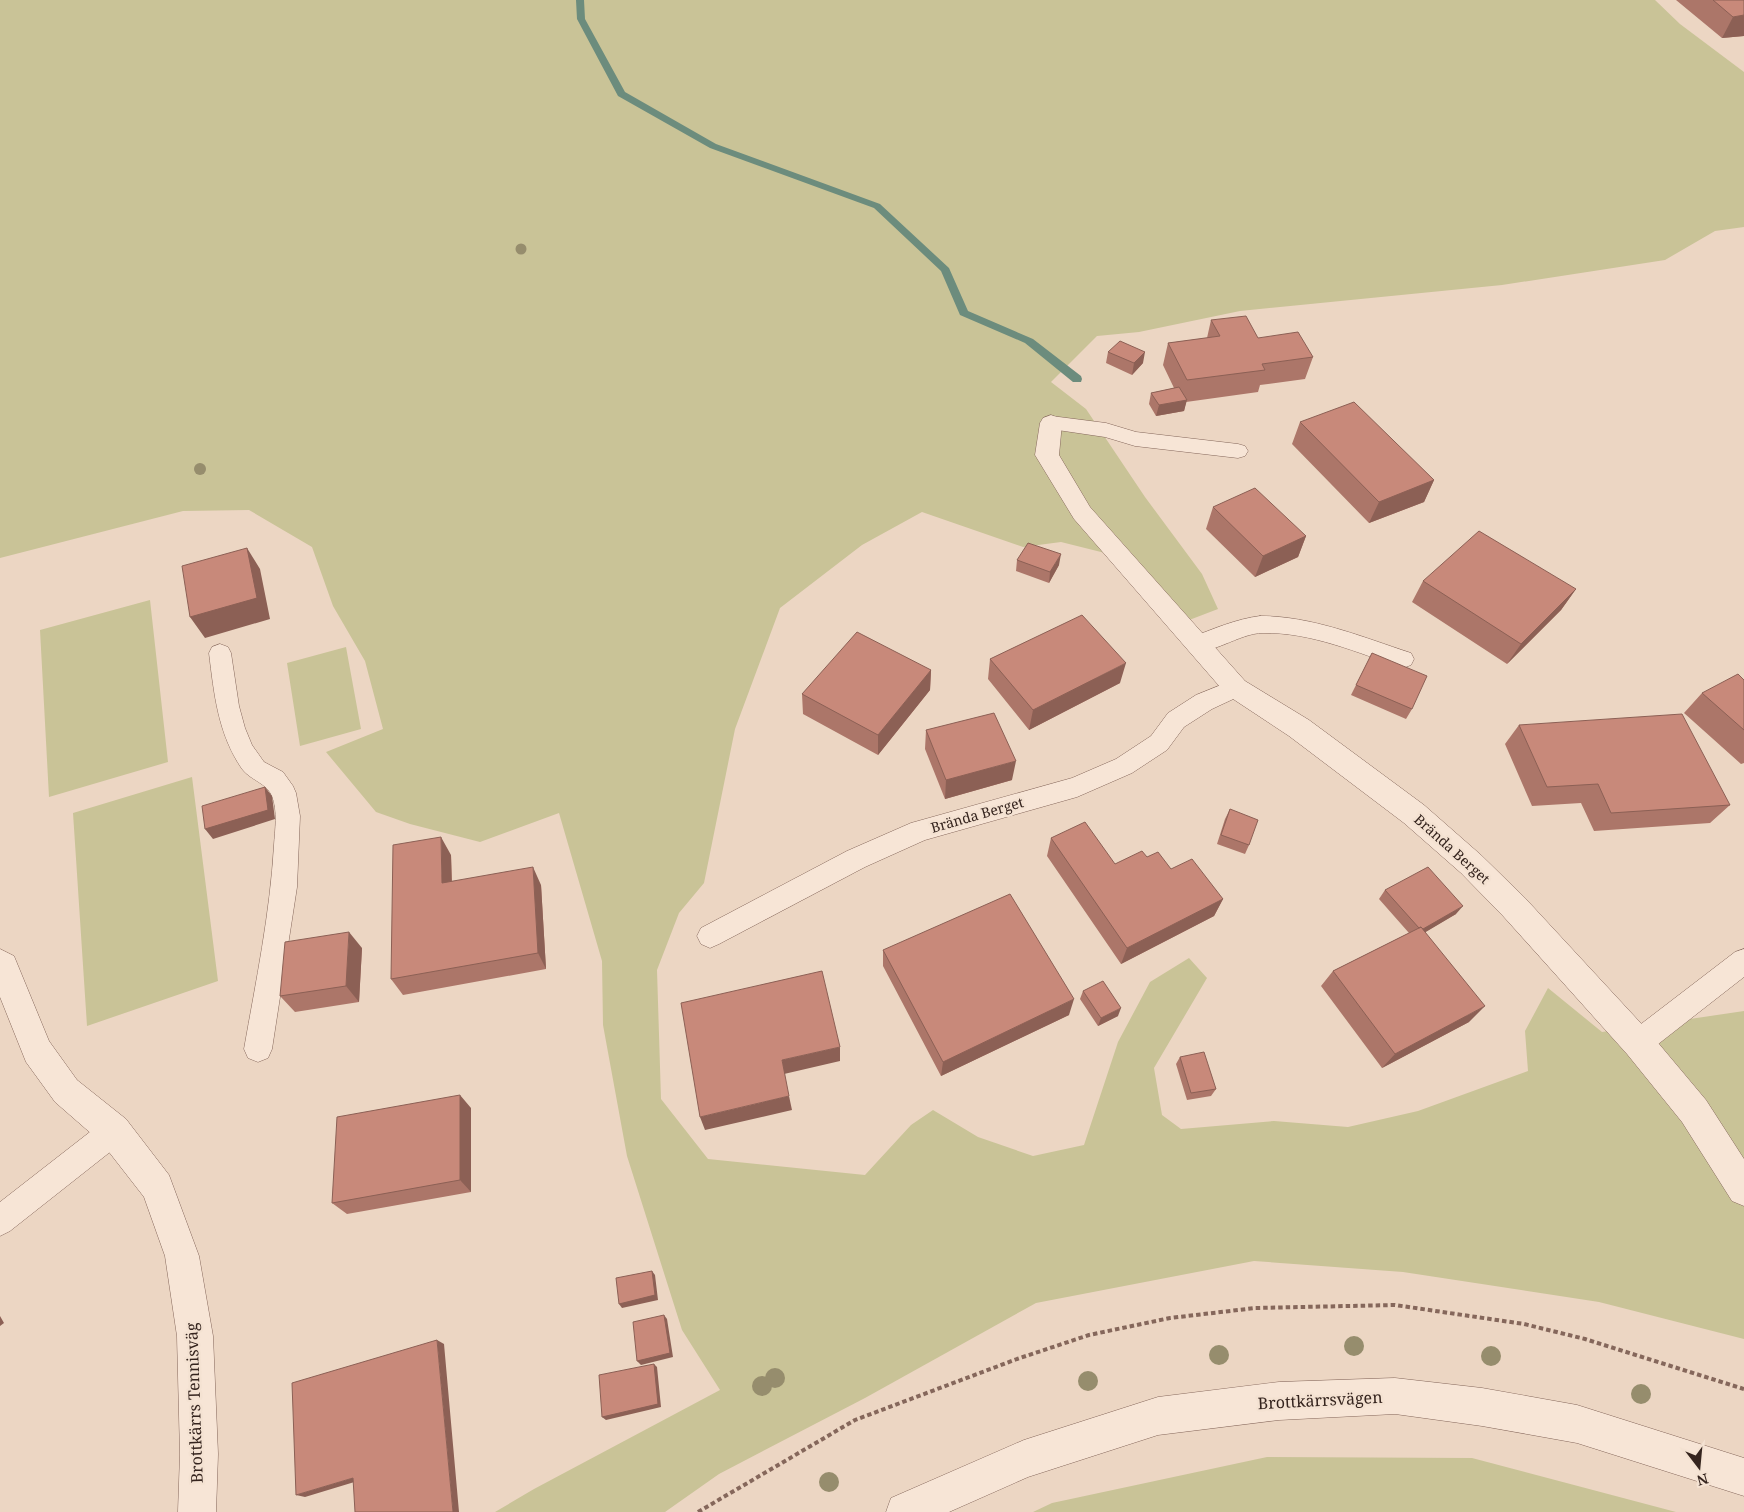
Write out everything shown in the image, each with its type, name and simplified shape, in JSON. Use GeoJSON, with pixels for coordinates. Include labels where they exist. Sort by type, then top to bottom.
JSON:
{"type":"FeatureCollection","features":[{"type":"Feature","properties":{"kind":"street","name":"Brända Berget"},"geometry":{"type":"LineString","coordinates":[[1051,424],[1047,455],[1082,513],[1236,688],[1299,728],[1414,814],[1472,864],[1638,1042],[1694,1111],[1744,1189]]}},
{"type":"Feature","properties":{"kind":"street","name":"Brottkärrs Tennisväg"},"geometry":{"type":"LineString","coordinates":[[0,963],[3,966],[37,1051],[66,1091],[114,1131],[157,1187],[182,1256],[195,1336],[199,1454],[197,1512]]}},
{"type":"Feature","properties":{"kind":"street","name":"Brottkärrsvägen"},"geometry":{"type":"LineString","coordinates":[[905,1512],[1024,1459],[1158,1416],[1279,1401],[1395,1396],[1482,1407],[1577,1424],[1744,1477]]}},
{"type":"Feature","properties":{"kind":"lane"},"geometry":{"type":"LineString","coordinates":[[1051,424],[1106,430],[1135,439],[1162,444],[1205,446],[1238,452]]}},
{"type":"Feature","properties":{"kind":"lane"},"geometry":{"type":"LineString","coordinates":[[1198,644],[1260,624],[1280,625],[1320,634],[1403,659]]}},
{"type":"Feature","properties":{"kind":"lane"},"geometry":{"type":"LineString","coordinates":[[220,653],[227,706],[233,728],[243,751],[256,769],[274,779],[284,793],[288,816],[284,887],[258,1049]]}},
{"type":"Feature","properties":{"kind":"lane","name":"Brända Berget"},"geometry":{"type":"LineString","coordinates":[[710,936],[856,860],[920,831],[1077,787],[1124,766],[1159,744],[1176,720],[1204,702],[1236,688]]}},
{"type":"Feature","properties":{"kind":"lane"},"geometry":{"type":"LineString","coordinates":[[1638,1042],[1744,961]]}},
{"type":"Feature","properties":{"kind":"lane"},"geometry":{"type":"LineString","coordinates":[[0,1221],[114,1131]]}},
{"type":"Feature","properties":{"kind":"path"},"geometry":{"type":"LineString","coordinates":[[698,1512],[855,1420],[1017,1359],[1098,1333],[1170,1318],[1254,1308],[1395,1305],[1524,1324],[1585,1339],[1744,1389]]}},
{"type":"Feature","properties":{"kind":"shaded area"},"geometry":{"type":"Polygon","coordinates":[[[0,0],[1655,0],[1680,24],[1744,72],[1744,227],[1715,231],[1665,260],[1502,285],[1240,311],[1139,332],[1097,336],[1051,382],[1086,409],[1145,497],[1202,574],[1218,609],[1184,622],[1137,561],[1061,542],[1023,547],[922,512],[862,545],[780,608],[735,729],[704,883],[679,913],[657,970],[661,1099],[708,1159],[865,1175],[911,1125],[933,1110],[978,1137],[1033,1156],[1084,1145],[1118,1042],[1150,982],[1189,958],[1207,978],[1154,1068],[1162,1115],[1181,1129],[1274,1121],[1348,1127],[1418,1111],[1528,1071],[1525,1031],[1548,988],[1602,1032],[1744,1011],[1744,1339],[1599,1302],[1403,1272],[1254,1261],[1036,1303],[865,1398],[719,1474],[665,1512],[495,1512],[534,1489],[720,1390],[682,1330],[627,1156],[603,1025],[602,961],[559,813],[480,842],[410,824],[376,812],[326,752],[383,729],[365,661],[333,606],[312,547],[249,510],[183,511],[0,558],[0,0]]]}},
{"type":"Feature","properties":{"kind":"shaded area"},"geometry":{"type":"Polygon","coordinates":[[[150,600],[168,762],[49,797],[40,630],[150,600]]]}},
{"type":"Feature","properties":{"kind":"shaded area"},"geometry":{"type":"Polygon","coordinates":[[[346,647],[361,729],[300,746],[287,663],[346,647]]]}},
{"type":"Feature","properties":{"kind":"shaded area"},"geometry":{"type":"Polygon","coordinates":[[[192,777],[218,981],[87,1026],[73,813],[192,777]]]}},
{"type":"Feature","properties":{"kind":"shaded area"},"geometry":{"type":"Polygon","coordinates":[[[1267,1457],[1472,1458],[1676,1512],[1033,1512],[1052,1503],[1267,1457]]]}},
{"type":"Feature","properties":{"kind":"building"},"geometry":{"type":"Polygon","coordinates":[[[1713,0],[1744,0],[1744,15],[1733,17],[1713,0]]]}},
{"type":"Feature","properties":{"kind":"building"},"geometry":{"type":"Polygon","coordinates":[[[1246,316],[1258,338],[1298,332],[1313,357],[1262,364],[1265,370],[1187,380],[1168,343],[1220,336],[1211,320],[1246,316]]]}},
{"type":"Feature","properties":{"kind":"building"},"geometry":{"type":"Polygon","coordinates":[[[1120,341],[1145,352],[1134,363],[1108,352],[1120,341]]]}},
{"type":"Feature","properties":{"kind":"building"},"geometry":{"type":"Polygon","coordinates":[[[1179,387],[1187,400],[1159,405],[1151,393],[1179,387]]]}},
{"type":"Feature","properties":{"kind":"building"},"geometry":{"type":"Polygon","coordinates":[[[1354,402],[1434,480],[1379,502],[1300,422],[1354,402]]]}},
{"type":"Feature","properties":{"kind":"building"},"geometry":{"type":"Polygon","coordinates":[[[1255,488],[1306,536],[1263,556],[1213,507],[1255,488]]]}},
{"type":"Feature","properties":{"kind":"building"},"geometry":{"type":"Polygon","coordinates":[[[1479,531],[1576,589],[1521,644],[1423,581],[1479,531]]]}},
{"type":"Feature","properties":{"kind":"building"},"geometry":{"type":"Polygon","coordinates":[[[1028,543],[1061,554],[1050,572],[1017,560],[1028,543]]]}},
{"type":"Feature","properties":{"kind":"building"},"geometry":{"type":"Polygon","coordinates":[[[247,548],[257,598],[190,617],[182,566],[247,548]]]}},
{"type":"Feature","properties":{"kind":"building"},"geometry":{"type":"Polygon","coordinates":[[[1082,615],[1126,663],[1033,710],[990,659],[1082,615]]]}},
{"type":"Feature","properties":{"kind":"building"},"geometry":{"type":"Polygon","coordinates":[[[857,632],[931,670],[878,735],[802,694],[857,632]]]}},
{"type":"Feature","properties":{"kind":"building"},"geometry":{"type":"Polygon","coordinates":[[[1372,653],[1427,676],[1412,709],[1356,685],[1372,653]]]}},
{"type":"Feature","properties":{"kind":"building"},"geometry":{"type":"Polygon","coordinates":[[[1738,674],[1744,680],[1744,730],[1702,693],[1738,674]]]}},
{"type":"Feature","properties":{"kind":"building"},"geometry":{"type":"Polygon","coordinates":[[[994,713],[1016,761],[946,780],[926,730],[994,713]]]}},
{"type":"Feature","properties":{"kind":"building"},"geometry":{"type":"Polygon","coordinates":[[[1682,714],[1730,805],[1611,813],[1598,784],[1547,787],[1519,725],[1682,714]]]}},
{"type":"Feature","properties":{"kind":"building"},"geometry":{"type":"Polygon","coordinates":[[[265,787],[268,810],[205,829],[202,806],[265,787]]]}},
{"type":"Feature","properties":{"kind":"building"},"geometry":{"type":"Polygon","coordinates":[[[1230,809],[1258,820],[1249,845],[1221,835],[1230,809]]]}},
{"type":"Feature","properties":{"kind":"building"},"geometry":{"type":"Polygon","coordinates":[[[1085,822],[1115,864],[1142,851],[1147,857],[1158,852],[1171,869],[1192,859],[1223,899],[1127,948],[1051,838],[1085,822]]]}},
{"type":"Feature","properties":{"kind":"building"},"geometry":{"type":"Polygon","coordinates":[[[441,837],[442,883],[533,867],[538,953],[391,979],[393,845],[441,837]]]}},
{"type":"Feature","properties":{"kind":"building"},"geometry":{"type":"Polygon","coordinates":[[[1428,867],[1463,906],[1423,929],[1419,928],[1385,890],[1428,867]]]}},
{"type":"Feature","properties":{"kind":"building"},"geometry":{"type":"Polygon","coordinates":[[[1010,894],[1074,999],[943,1062],[883,950],[1010,894]]]}},
{"type":"Feature","properties":{"kind":"building"},"geometry":{"type":"Polygon","coordinates":[[[1421,927],[1485,1006],[1395,1054],[1333,971],[1421,927]]]}},
{"type":"Feature","properties":{"kind":"building"},"geometry":{"type":"Polygon","coordinates":[[[349,932],[346,986],[280,996],[285,942],[349,932]]]}},
{"type":"Feature","properties":{"kind":"building"},"geometry":{"type":"Polygon","coordinates":[[[822,971],[840,1047],[782,1060],[789,1096],[700,1117],[681,1003],[822,971]]]}},
{"type":"Feature","properties":{"kind":"building"},"geometry":{"type":"Polygon","coordinates":[[[1103,981],[1121,1008],[1101,1018],[1083,991],[1103,981]]]}},
{"type":"Feature","properties":{"kind":"building"},"geometry":{"type":"Polygon","coordinates":[[[1204,1052],[1216,1089],[1191,1093],[1180,1057],[1204,1052]]]}},
{"type":"Feature","properties":{"kind":"building"},"geometry":{"type":"Polygon","coordinates":[[[460,1095],[460,1180],[332,1203],[337,1117],[460,1095]]]}},
{"type":"Feature","properties":{"kind":"building"},"geometry":{"type":"Polygon","coordinates":[[[652,1271],[655,1295],[619,1304],[616,1278],[652,1271]]]}},
{"type":"Feature","properties":{"kind":"building"},"geometry":{"type":"Polygon","coordinates":[[[664,1315],[670,1353],[637,1361],[633,1322],[664,1315]]]}},
{"type":"Feature","properties":{"kind":"building"},"geometry":{"type":"Polygon","coordinates":[[[437,1340],[453,1512],[355,1512],[353,1478],[296,1495],[292,1383],[437,1340]]]}},
{"type":"Feature","properties":{"kind":"building"},"geometry":{"type":"Polygon","coordinates":[[[654,1364],[658,1404],[602,1417],[599,1375],[654,1364]]]}},
{"type":"Feature","properties":{"kind":"waterway"},"geometry":{"type":"LineString","coordinates":[[580,0],[581,19],[621,94],[713,146],[877,206],[945,270],[964,313],[1029,341],[1077,379]]}}]}
